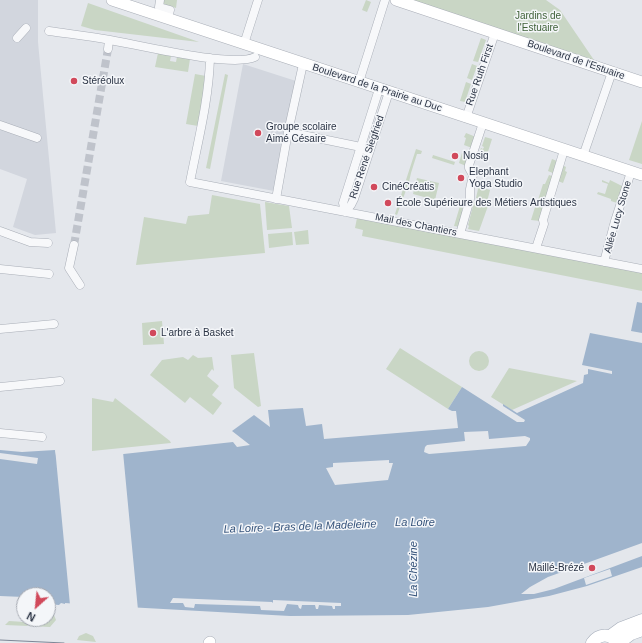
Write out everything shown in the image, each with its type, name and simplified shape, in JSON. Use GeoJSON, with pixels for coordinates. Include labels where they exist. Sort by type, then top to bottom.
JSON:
{"type":"FeatureCollection","features":[{"type":"Feature","properties":{"kind":"main road","name":"Boulevard de la Prairie au Duc"},"geometry":{"type":"LineString","coordinates":[[112,0],[642,176]]}},
{"type":"Feature","properties":{"kind":"main road","name":"Boulevard de l'Estuaire"},"geometry":{"type":"LineString","coordinates":[[396,0],[642,82]]}},
{"type":"Feature","properties":{"kind":"main road"},"geometry":{"type":"LineString","coordinates":[[615,641],[621,628],[642,620]]}},
{"type":"Feature","properties":{"kind":"main road"},"geometry":{"type":"LineString","coordinates":[[615,641],[642,630]]}},
{"type":"Feature","properties":{"kind":"main road"},"geometry":{"type":"LineString","coordinates":[[592,643],[600,636],[605,635],[615,641]]}},
{"type":"Feature","properties":{"kind":"street"},"geometry":{"type":"LineString","coordinates":[[160,0],[159,7],[170,10],[168,18]]}},
{"type":"Feature","properties":{"kind":"street"},"geometry":{"type":"LineString","coordinates":[[244,44],[258,0]]}},
{"type":"Feature","properties":{"kind":"street"},"geometry":{"type":"LineString","coordinates":[[359,82],[385,0]]}},
{"type":"Feature","properties":{"kind":"street"},"geometry":{"type":"LineString","coordinates":[[17,38],[26,28]]}},
{"type":"Feature","properties":{"kind":"street"},"geometry":{"type":"LineString","coordinates":[[49,32],[109,40],[210,58],[249,60],[255,56]]}},
{"type":"Feature","properties":{"kind":"street","name":"Rue Ruth First"},"geometry":{"type":"LineString","coordinates":[[466,118],[495,33]]}},
{"type":"Feature","properties":{"kind":"street"},"geometry":{"type":"LineString","coordinates":[[108,50],[109,40]]}},
{"type":"Feature","properties":{"kind":"street","name":"Mail des Chantiers"},"geometry":{"type":"LineString","coordinates":[[210,58],[209,75],[190,182],[642,269]]}},
{"type":"Feature","properties":{"kind":"street"},"geometry":{"type":"LineString","coordinates":[[276,198],[288,132],[303,64]]}},
{"type":"Feature","properties":{"kind":"street"},"geometry":{"type":"LineString","coordinates":[[583,156],[612,72]]}},
{"type":"Feature","properties":{"kind":"street","name":"Rue René Siegfried"},"geometry":{"type":"LineString","coordinates":[[345,212],[347,204],[347,188],[360,148],[384,90]]}},
{"type":"Feature","properties":{"kind":"street","name":"Rue René Siegfried"},"geometry":{"type":"LineString","coordinates":[[347,204],[356,191],[370,152],[384,90]]}},
{"type":"Feature","properties":{"kind":"street"},"geometry":{"type":"LineString","coordinates":[[460,234],[470,199],[470,189],[473,175],[469,165],[483,123]]}},
{"type":"Feature","properties":{"kind":"street"},"geometry":{"type":"LineString","coordinates":[[0,125],[37,138]]}},
{"type":"Feature","properties":{"kind":"street"},"geometry":{"type":"LineString","coordinates":[[288,132],[360,148],[370,152]]}},
{"type":"Feature","properties":{"kind":"street"},"geometry":{"type":"LineString","coordinates":[[536,248],[564,150]]}},
{"type":"Feature","properties":{"kind":"street","name":"Allée Lucy Stone"},"geometry":{"type":"LineString","coordinates":[[604,262],[615,221],[631,172]]}},
{"type":"Feature","properties":{"kind":"street"},"geometry":{"type":"LineString","coordinates":[[347,188],[352,191],[356,191]]}},
{"type":"Feature","properties":{"kind":"street"},"geometry":{"type":"LineString","coordinates":[[0,231],[30,242],[48,243]]}},
{"type":"Feature","properties":{"kind":"street"},"geometry":{"type":"LineString","coordinates":[[74,245],[69,268],[80,285]]}},
{"type":"Feature","properties":{"kind":"street"},"geometry":{"type":"LineString","coordinates":[[0,268],[49,274]]}},
{"type":"Feature","properties":{"kind":"street"},"geometry":{"type":"LineString","coordinates":[[0,329],[54,324]]}},
{"type":"Feature","properties":{"kind":"street"},"geometry":{"type":"LineString","coordinates":[[0,387],[60,381]]}},
{"type":"Feature","properties":{"kind":"street"},"geometry":{"type":"LineString","coordinates":[[0,433],[42,437]]}},
{"type":"Feature","properties":{"kind":"shaded area"},"geometry":{"type":"Polygon","coordinates":[[[0,0],[38,0],[38,42],[56,233],[35,235],[13,227],[27,179],[0,169],[0,0]]]}},
{"type":"Feature","properties":{"kind":"shaded area","name":"Groupe scolaire Aimé Césaire"},"geometry":{"type":"Polygon","coordinates":[[[243,64],[296,81],[274,191],[221,181],[243,64]]]}},
{"type":"Feature","properties":{"kind":"green space"},"geometry":{"type":"Polygon","coordinates":[[[164,0],[177,0],[176,8],[163,4],[164,0]]]}},
{"type":"Feature","properties":{"kind":"green space"},"geometry":{"type":"Polygon","coordinates":[[[366,0],[371,2],[367,12],[362,10],[366,0]]]}},
{"type":"Feature","properties":{"kind":"green space","name":"Jardins de l'Estuaire"},"geometry":{"type":"Polygon","coordinates":[[[404,0],[546,0],[560,10],[596,63],[404,0]]]}},
{"type":"Feature","properties":{"kind":"green space"},"geometry":{"type":"Polygon","coordinates":[[[88,3],[199,42],[95,30],[81,26],[88,3]]]}},
{"type":"Feature","properties":{"kind":"green space"},"geometry":{"type":"Polygon","coordinates":[[[481,38],[486,40],[478,62],[473,61],[481,38]]]}},
{"type":"Feature","properties":{"kind":"green space"},"geometry":{"type":"Polygon","coordinates":[[[158,53],[171,56],[170,61],[176,62],[177,57],[190,59],[188,72],[155,67],[158,53]]]}},
{"type":"Feature","properties":{"kind":"green space"},"geometry":{"type":"Polygon","coordinates":[[[472,64],[477,66],[472,80],[467,78],[472,64]]]}},
{"type":"Feature","properties":{"kind":"green space"},"geometry":{"type":"Polygon","coordinates":[[[195,74],[206,76],[198,126],[186,124],[195,74]]]}},
{"type":"Feature","properties":{"kind":"green space"},"geometry":{"type":"Polygon","coordinates":[[[225,74],[228,75],[210,169],[206,168],[225,74]]]}},
{"type":"Feature","properties":{"kind":"green space"},"geometry":{"type":"Polygon","coordinates":[[[466,82],[471,84],[465,102],[460,101],[466,82]]]}},
{"type":"Feature","properties":{"kind":"green space"},"geometry":{"type":"Polygon","coordinates":[[[642,121],[642,164],[629,160],[642,121]]]}},
{"type":"Feature","properties":{"kind":"green space"},"geometry":{"type":"Polygon","coordinates":[[[466,133],[476,137],[472,148],[464,145],[466,138],[464,137],[466,133]]]}},
{"type":"Feature","properties":{"kind":"green space"},"geometry":{"type":"Polygon","coordinates":[[[485,137],[492,139],[486,158],[479,155],[481,148],[483,149],[484,147],[482,146],[485,137]]]}},
{"type":"Feature","properties":{"kind":"green space"},"geometry":{"type":"Polygon","coordinates":[[[416,149],[422,151],[421,154],[417,154],[397,215],[395,214],[416,149]]]}},
{"type":"Feature","properties":{"kind":"green space"},"geometry":{"type":"Polygon","coordinates":[[[462,153],[468,155],[466,166],[459,163],[462,153]]]}},
{"type":"Feature","properties":{"kind":"green space"},"geometry":{"type":"Polygon","coordinates":[[[433,155],[455,162],[454,165],[432,158],[433,155]]]}},
{"type":"Feature","properties":{"kind":"green space"},"geometry":{"type":"Polygon","coordinates":[[[552,159],[557,161],[555,174],[548,171],[552,159]]]}},
{"type":"Feature","properties":{"kind":"green space"},"geometry":{"type":"Polygon","coordinates":[[[562,165],[566,167],[565,171],[567,172],[563,183],[558,181],[562,165]]]}},
{"type":"Feature","properties":{"kind":"green space"},"geometry":{"type":"Polygon","coordinates":[[[549,175],[555,177],[549,185],[546,203],[538,200],[543,184],[545,184],[549,175]]]}},
{"type":"Feature","properties":{"kind":"green space"},"geometry":{"type":"Polygon","coordinates":[[[417,178],[439,183],[435,200],[413,194],[417,178]]]}},
{"type":"Feature","properties":{"kind":"green space"},"geometry":{"type":"Polygon","coordinates":[[[602,180],[609,183],[610,180],[624,187],[617,203],[597,194],[598,192],[605,194],[608,184],[602,182],[602,180]]]}},
{"type":"Feature","properties":{"kind":"green space"},"geometry":{"type":"Polygon","coordinates":[[[477,186],[490,190],[487,202],[476,198],[478,189],[476,188],[477,186]]]}},
{"type":"Feature","properties":{"kind":"green space"},"geometry":{"type":"Polygon","coordinates":[[[212,195],[260,204],[265,253],[136,265],[144,217],[186,224],[188,216],[209,214],[212,195]]]}},
{"type":"Feature","properties":{"kind":"green space"},"geometry":{"type":"Polygon","coordinates":[[[265,202],[289,206],[292,228],[267,230],[265,202]]]}},
{"type":"Feature","properties":{"kind":"green space"},"geometry":{"type":"Polygon","coordinates":[[[474,202],[488,206],[479,231],[468,229],[474,202]]]}},
{"type":"Feature","properties":{"kind":"green space"},"geometry":{"type":"Polygon","coordinates":[[[536,204],[545,207],[540,221],[531,220],[536,204]]]}},
{"type":"Feature","properties":{"kind":"green space"},"geometry":{"type":"Polygon","coordinates":[[[460,206],[463,207],[462,210],[464,211],[460,227],[454,226],[460,206]]]}},
{"type":"Feature","properties":{"kind":"green space"},"geometry":{"type":"Polygon","coordinates":[[[357,218],[642,273],[642,291],[362,236],[363,230],[355,228],[357,218]]]}},
{"type":"Feature","properties":{"kind":"green space"},"geometry":{"type":"Polygon","coordinates":[[[308,230],[309,244],[296,245],[294,232],[308,230]]]}},
{"type":"Feature","properties":{"kind":"green space"},"geometry":{"type":"Polygon","coordinates":[[[292,232],[293,245],[269,248],[268,234],[292,232]]]}},
{"type":"Feature","properties":{"kind":"green space","name":"L'arbre à Basket"},"geometry":{"type":"Polygon","coordinates":[[[162,321],[164,344],[143,345],[142,323],[162,321]]]}},
{"type":"Feature","properties":{"kind":"green space"},"geometry":{"type":"Polygon","coordinates":[[[400,348],[462,387],[448,409],[386,369],[400,348]]]}},
{"type":"Feature","properties":{"kind":"green space"},"geometry":{"type":"Polygon","coordinates":[[[479,351],[486,354],[489,361],[486,368],[479,371],[472,368],[469,361],[472,354],[479,351]]]}},
{"type":"Feature","properties":{"kind":"green space"},"geometry":{"type":"Polygon","coordinates":[[[254,353],[261,406],[258,407],[234,388],[231,355],[254,353]]]}},
{"type":"Feature","properties":{"kind":"green space"},"geometry":{"type":"Polygon","coordinates":[[[193,355],[198,358],[212,357],[214,371],[212,369],[207,376],[219,386],[212,395],[222,403],[213,415],[190,397],[185,403],[150,375],[162,360],[183,357],[188,360],[193,355]]]}},
{"type":"Feature","properties":{"kind":"green space"},"geometry":{"type":"Polygon","coordinates":[[[509,368],[577,381],[512,410],[491,397],[509,368]]]}},
{"type":"Feature","properties":{"kind":"green space"},"geometry":{"type":"Polygon","coordinates":[[[92,398],[113,402],[115,398],[171,443],[92,451],[92,398]]]}},
{"type":"Feature","properties":{"kind":"green space"},"geometry":{"type":"Polygon","coordinates":[[[9,621],[16,621],[16,625],[5,625],[9,621]]]}},
{"type":"Feature","properties":{"kind":"green space"},"geometry":{"type":"Polygon","coordinates":[[[86,633],[93,636],[96,642],[77,640],[79,636],[86,633]]]}},
{"type":"Feature","properties":{"kind":"water"},"geometry":{"type":"Polygon","coordinates":[[[637,302],[642,303],[642,333],[631,331],[637,302]]]}},
{"type":"Feature","properties":{"kind":"water","name":"La Loire"},"geometry":{"type":"Polygon","coordinates":[[[590,333],[642,343],[642,543],[548,577],[521,594],[534,594],[554,589],[642,556],[642,567],[587,586],[549,596],[488,607],[408,615],[290,616],[65,603],[61,603],[59,605],[56,605],[56,587],[16,587],[16,597],[0,596],[0,459],[37,464],[38,458],[0,453],[0,450],[22,452],[55,450],[56,455],[78,459],[233,442],[237,447],[250,445],[232,431],[254,415],[270,427],[268,410],[303,408],[306,426],[322,424],[324,439],[458,428],[456,411],[448,409],[462,387],[517,422],[524,422],[525,420],[503,406],[503,404],[517,413],[583,383],[584,375],[588,374],[588,369],[612,374],[612,371],[582,365],[590,333]]]}},
{"type":"Feature","properties":{"kind":"pier"},"geometry":{"type":"Polygon","coordinates":[[[488,431],[489,439],[525,436],[530,438],[530,440],[526,446],[429,454],[424,452],[427,445],[465,441],[464,432],[488,431]]]}},
{"type":"Feature","properties":{"kind":"pier"},"geometry":{"type":"Polygon","coordinates":[[[55,448],[57,449],[58,453],[78,452],[79,457],[123,452],[138,610],[70,605],[55,448]]]}},
{"type":"Feature","properties":{"kind":"pier"},"geometry":{"type":"Polygon","coordinates":[[[389,460],[389,463],[393,463],[388,480],[335,485],[326,468],[333,467],[333,463],[389,460]]]}},
{"type":"Feature","properties":{"kind":"pier"},"geometry":{"type":"Polygon","coordinates":[[[610,569],[612,576],[586,585],[584,578],[610,569]]]}},
{"type":"Feature","properties":{"kind":"pier"},"geometry":{"type":"Polygon","coordinates":[[[173,598],[273,603],[273,600],[341,603],[341,606],[335,606],[335,609],[333,609],[332,606],[319,605],[318,609],[316,609],[315,605],[302,605],[301,609],[298,605],[287,604],[284,611],[261,610],[260,606],[195,604],[194,608],[185,607],[183,603],[170,603],[173,598]]]}},
{"type":"Feature","properties":{"kind":"tunnel"},"geometry":{"type":"LineString","coordinates":[[74,245],[108,49]]}},
{"type":"Feature","properties":{"kind":"tram line"},"geometry":{"type":"LineString","coordinates":[[0,640],[64,643]]}},
{"type":"Feature","properties":{"kind":"place","name":"Stéréolux"},"geometry":{"type":"Point","coordinates":[74,81]}},
{"type":"Feature","properties":{"kind":"place","name":"Groupe scolaire Aimé Césaire"},"geometry":{"type":"Point","coordinates":[258,133]}},
{"type":"Feature","properties":{"kind":"place","name":"Nosig"},"geometry":{"type":"Point","coordinates":[455,156]}},
{"type":"Feature","properties":{"kind":"place","name":"Elephant Yoga Studio"},"geometry":{"type":"Point","coordinates":[461,178]}},
{"type":"Feature","properties":{"kind":"place","name":"CinéCréatis"},"geometry":{"type":"Point","coordinates":[374,187]}},
{"type":"Feature","properties":{"kind":"place","name":"École Supérieure des Métiers Artistiques"},"geometry":{"type":"Point","coordinates":[388,203]}},
{"type":"Feature","properties":{"kind":"place","name":"L'arbre à Basket"},"geometry":{"type":"Point","coordinates":[153,333]}},
{"type":"Feature","properties":{"kind":"place","name":"Maillé-Brézé"},"geometry":{"type":"Point","coordinates":[592,568]}},
{"type":"Feature","properties":{"kind":"water label","name":"La Loire - Bras de la Madeleine"},"geometry":{"type":"Point","coordinates":[300,527]}},
{"type":"Feature","properties":{"kind":"water label","name":"La Chézine"},"geometry":{"type":"Point","coordinates":[414,569]}}]}
